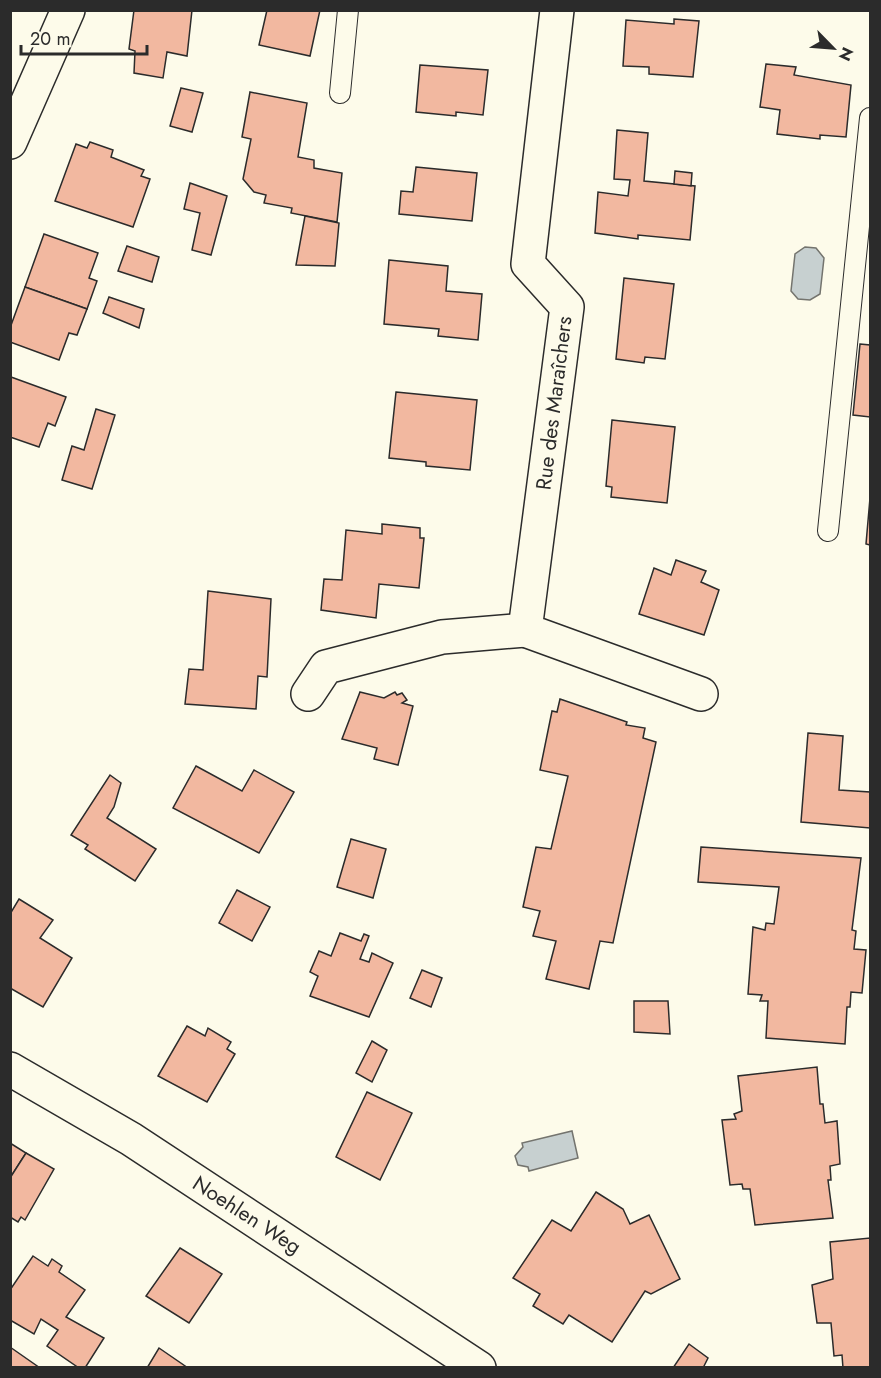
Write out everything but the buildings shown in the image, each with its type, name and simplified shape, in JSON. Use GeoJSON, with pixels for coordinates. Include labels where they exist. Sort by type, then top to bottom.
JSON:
{"type":"FeatureCollection","features":[{"type":"Feature","properties":{"kind":"street"},"geometry":{"type":"LineString","coordinates":[[10,142],[68,10]]}},
{"type":"Feature","properties":{"kind":"street","name":"Rue des Maraîchers"},"geometry":{"type":"LineString","coordinates":[[525,630],[567,307],[528,264],[557,10]]}},
{"type":"Feature","properties":{"kind":"street"},"geometry":{"type":"LineString","coordinates":[[308,694],[326,667],[442,637],[525,630],[701,694]]}},
{"type":"Feature","properties":{"kind":"street","name":"Noehlen Weg"},"geometry":{"type":"LineString","coordinates":[[10,1069],[131,1139],[435,1356],[479,1368]]}},
{"type":"Feature","properties":{"kind":"lane"},"geometry":{"type":"LineString","coordinates":[[340,93],[348,10]]}},
{"type":"Feature","properties":{"kind":"lane"},"geometry":{"type":"LineString","coordinates":[[828,531],[870,118]]}},
{"type":"Feature","properties":{"kind":"shaded area"},"geometry":{"type":"Polygon","coordinates":[[[805,247],[816,248],[824,258],[820,294],[810,300],[798,299],[791,291],[795,254],[805,247]]]}},
{"type":"Feature","properties":{"kind":"shaded area"},"geometry":{"type":"Polygon","coordinates":[[[572,1131],[578,1158],[529,1171],[528,1167],[518,1165],[515,1156],[523,1147],[522,1143],[572,1131]]]}}]}
